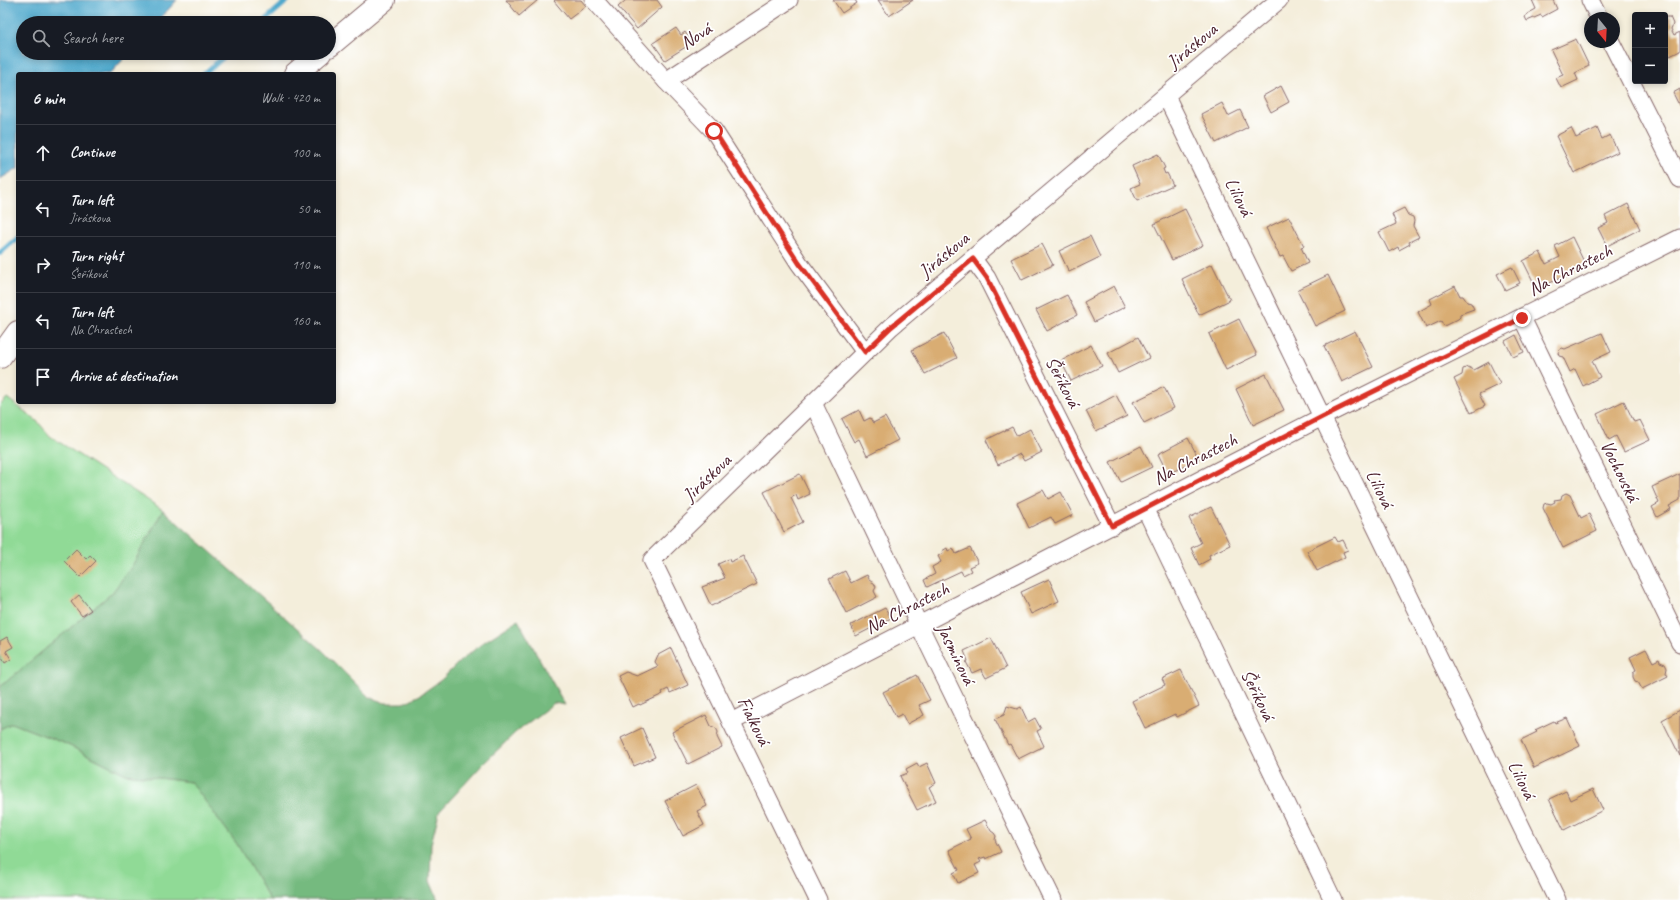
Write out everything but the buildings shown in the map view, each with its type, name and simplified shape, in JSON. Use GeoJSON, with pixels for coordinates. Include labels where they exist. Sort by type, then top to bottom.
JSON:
{"type":"FeatureCollection","features":[{"type":"Feature","properties":{"kind":"main road"},"geometry":{"type":"LineString","coordinates":[[336,40],[384,0]]}},
{"type":"Feature","properties":{"kind":"main road"},"geometry":{"type":"LineString","coordinates":[[297,72],[312,60]]}},
{"type":"Feature","properties":{"kind":"main road"},"geometry":{"type":"LineString","coordinates":[[0,357],[16,335]]}},
{"type":"Feature","properties":{"kind":"street"},"geometry":{"type":"LineString","coordinates":[[594,0],[666,81],[714,131],[799,263],[865,352]]}},
{"type":"Feature","properties":{"kind":"street","name":"Nová"},"geometry":{"type":"LineString","coordinates":[[666,81],[789,0]]}},
{"type":"Feature","properties":{"kind":"street","name":"Jiráskova"},"geometry":{"type":"LineString","coordinates":[[652,560],[891,327],[1280,0]]}},
{"type":"Feature","properties":{"kind":"street"},"geometry":{"type":"LineString","coordinates":[[1590,0],[1596,12]]}},
{"type":"Feature","properties":{"kind":"street"},"geometry":{"type":"LineString","coordinates":[[1614,48],[1680,179]]}},
{"type":"Feature","properties":{"kind":"street","name":"Liliová"},"geometry":{"type":"LineString","coordinates":[[1166,96],[1557,900]]}},
{"type":"Feature","properties":{"kind":"street","name":"Na Chrastech"},"geometry":{"type":"LineString","coordinates":[[731,722],[1322,417],[1680,238]]}},
{"type":"Feature","properties":{"kind":"street","name":"Šeříková"},"geometry":{"type":"LineString","coordinates":[[973,259],[987,278],[1112,526]]}},
{"type":"Feature","properties":{"kind":"street","name":"Vochovská"},"geometry":{"type":"LineString","coordinates":[[1522,318],[1680,643]]}},
{"type":"Feature","properties":{"kind":"street","name":"Jasmínová"},"geometry":{"type":"LineString","coordinates":[[813,403],[1053,900]]}},
{"type":"Feature","properties":{"kind":"street","name":"Šeříková"},"geometry":{"type":"LineString","coordinates":[[1145,508],[1333,900]]}},
{"type":"Feature","properties":{"kind":"street","name":"Fialková"},"geometry":{"type":"LineString","coordinates":[[652,560],[818,900]]}},
{"type":"Feature","properties":{"kind":"green space"},"geometry":{"type":"Polygon","coordinates":[[[7,398],[37,421],[50,436],[163,510],[132,566],[112,593],[0,687],[0,405],[7,398]]]}},
{"type":"Feature","properties":{"kind":"green space"},"geometry":{"type":"Polygon","coordinates":[[[163,510],[323,651],[369,697],[385,703],[404,703],[420,695],[441,680],[459,662],[484,642],[518,620],[565,705],[554,703],[516,732],[483,764],[439,812],[431,844],[430,881],[438,900],[270,900],[237,844],[191,782],[126,774],[66,744],[12,723],[0,729],[0,687],[112,593],[132,566],[163,510]]]}},
{"type":"Feature","properties":{"kind":"green space"},"geometry":{"type":"Polygon","coordinates":[[[12,723],[66,744],[126,774],[191,782],[237,844],[270,900],[0,900],[0,729],[12,723]]]}},
{"type":"Feature","properties":{"kind":"water"},"geometry":{"type":"Polygon","coordinates":[[[0,0],[177,0],[162,16],[16,16],[16,60],[123,60],[112,72],[16,72],[16,169],[0,179],[0,0]]]}},
{"type":"Feature","properties":{"kind":"waterway"},"geometry":{"type":"LineString","coordinates":[[270,16],[288,0]]}},
{"type":"Feature","properties":{"kind":"waterway"},"geometry":{"type":"LineString","coordinates":[[206,72],[220,60]]}},
{"type":"Feature","properties":{"kind":"waterway"},"geometry":{"type":"LineString","coordinates":[[0,253],[16,239]]}},
{"type":"Feature","properties":{"kind":"route"},"geometry":{"type":"LineString","coordinates":[[714,131],[799,263],[865,352],[891,327],[973,259],[987,278],[1112,526],[1322,417],[1522,318]]}}]}
